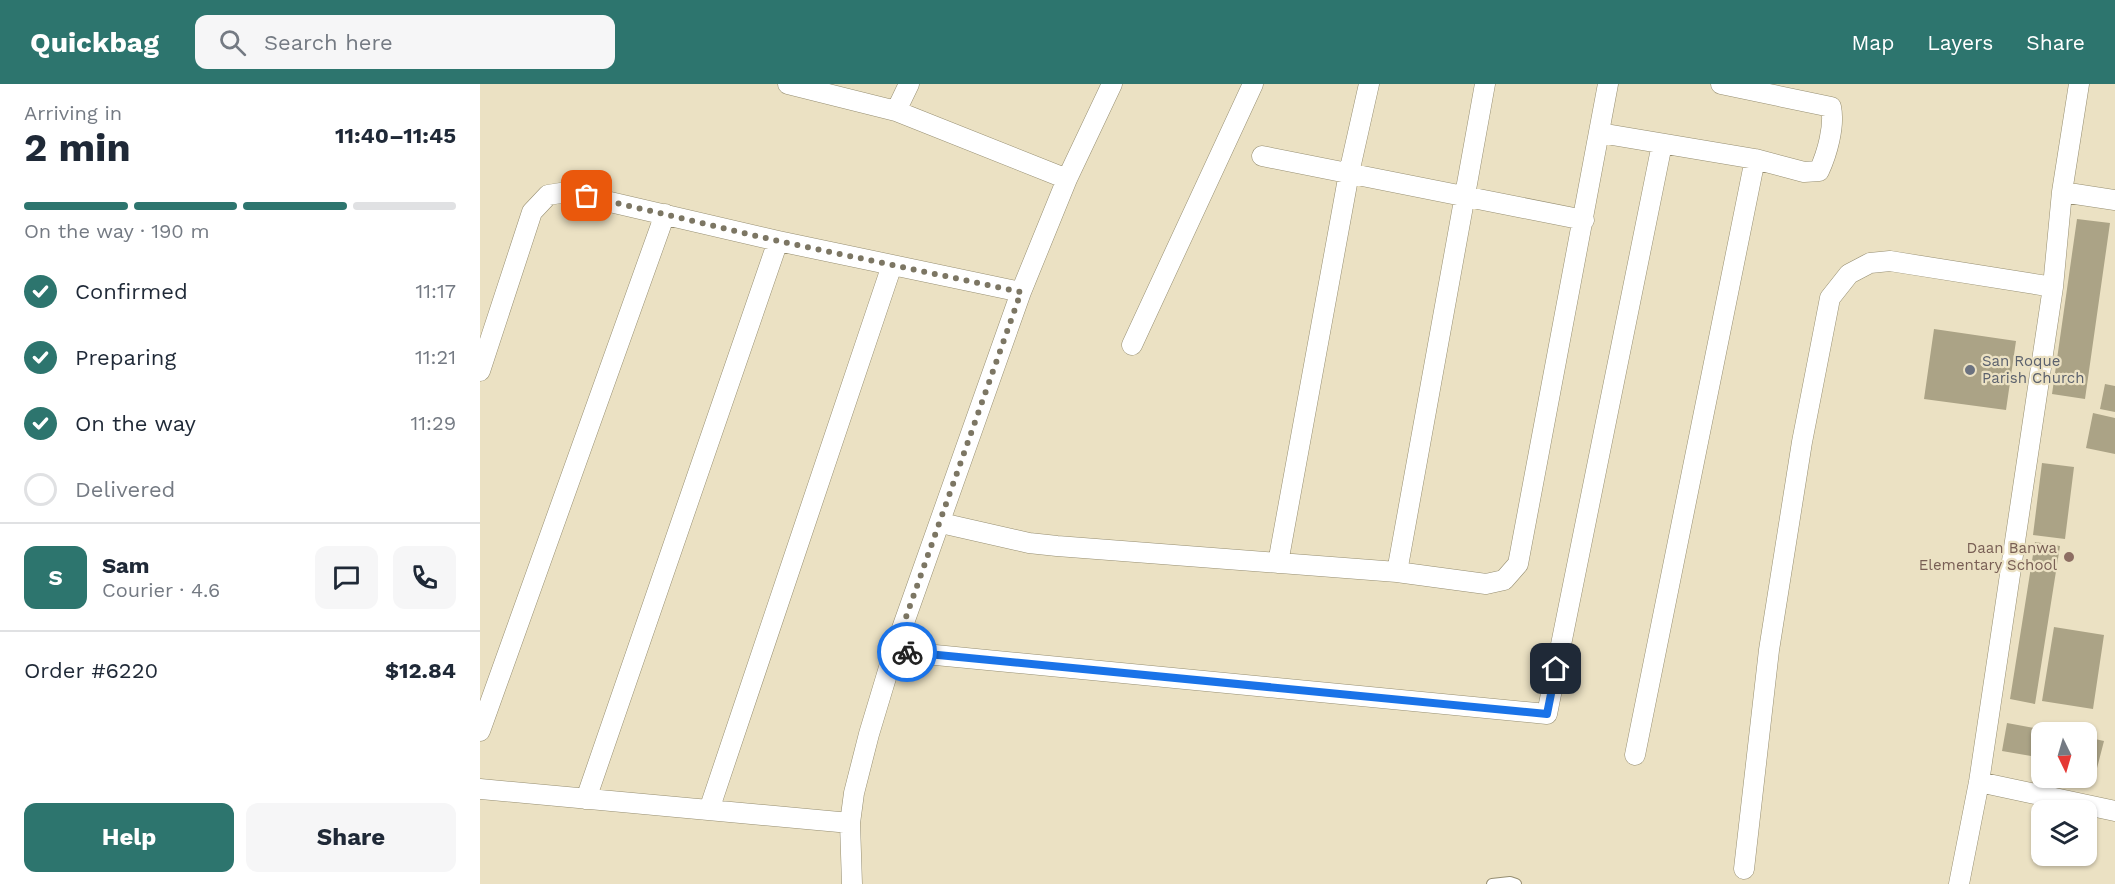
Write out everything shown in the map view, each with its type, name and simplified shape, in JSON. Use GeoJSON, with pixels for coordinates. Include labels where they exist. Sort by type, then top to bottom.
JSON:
{"type":"FeatureCollection","features":[{"type":"Feature","properties":{"kind":"street"},"geometry":{"type":"LineString","coordinates":[[788,84],[896,111],[1066,179]]}},
{"type":"Feature","properties":{"kind":"street"},"geometry":{"type":"LineString","coordinates":[[896,111],[909,84]]}},
{"type":"Feature","properties":{"kind":"street"},"geometry":{"type":"LineString","coordinates":[[852,884],[850,823],[859,774],[894,651],[1021,292],[1066,179],[1112,84]]}},
{"type":"Feature","properties":{"kind":"street"},"geometry":{"type":"LineString","coordinates":[[1132,345],[1253,84]]}},
{"type":"Feature","properties":{"kind":"street"},"geometry":{"type":"LineString","coordinates":[[1278,563],[1349,173],[1369,84]]}},
{"type":"Feature","properties":{"kind":"street"},"geometry":{"type":"LineString","coordinates":[[1397,572],[1485,84]]}},
{"type":"Feature","properties":{"kind":"street"},"geometry":{"type":"LineString","coordinates":[[941,523],[1029,543],[1057,546],[1397,572],[1486,584],[1504,580],[1518,564],[1608,84]]}},
{"type":"Feature","properties":{"kind":"street"},"geometry":{"type":"LineString","coordinates":[[1600,133],[1755,159],[1804,172],[1819,171],[1824,160],[1833,116],[1831,107],[1756,87],[1721,84]]}},
{"type":"Feature","properties":{"kind":"street"},"geometry":{"type":"LineString","coordinates":[[1959,884],[1979,782],[2053,287],[2062,192],[2079,84]]}},
{"type":"Feature","properties":{"kind":"street"},"geometry":{"type":"LineString","coordinates":[[894,651],[1547,714],[1662,144]]}},
{"type":"Feature","properties":{"kind":"street"},"geometry":{"type":"LineString","coordinates":[[1262,156],[1584,220]]}},
{"type":"Feature","properties":{"kind":"street"},"geometry":{"type":"LineString","coordinates":[[1635,755],[1755,159]]}},
{"type":"Feature","properties":{"kind":"street"},"geometry":{"type":"LineString","coordinates":[[480,371],[532,212],[548,195],[567,192],[778,241],[1021,292]]}},
{"type":"Feature","properties":{"kind":"street"},"geometry":{"type":"LineString","coordinates":[[2062,192],[2115,200]]}},
{"type":"Feature","properties":{"kind":"street"},"geometry":{"type":"LineString","coordinates":[[480,731],[665,214]]}},
{"type":"Feature","properties":{"kind":"street"},"geometry":{"type":"LineString","coordinates":[[586,799],[778,241]]}},
{"type":"Feature","properties":{"kind":"street"},"geometry":{"type":"LineString","coordinates":[[1744,869],[1769,650],[1802,442],[1830,298],[1849,274],[1870,263],[1890,261],[2053,287]]}},
{"type":"Feature","properties":{"kind":"street"},"geometry":{"type":"LineString","coordinates":[[709,810],[892,265]]}},
{"type":"Feature","properties":{"kind":"street"},"geometry":{"type":"LineString","coordinates":[[1979,782],[2115,811]]}},
{"type":"Feature","properties":{"kind":"street"},"geometry":{"type":"LineString","coordinates":[[480,789],[850,823]]}},
{"type":"Feature","properties":{"kind":"lane"},"geometry":{"type":"LineString","coordinates":[[1492,884],[1510,882],[1516,884]]}},
{"type":"Feature","properties":{"kind":"building"},"geometry":{"type":"Polygon","coordinates":[[[2077,219],[2110,223],[2085,399],[2052,394],[2077,219]]]}},
{"type":"Feature","properties":{"kind":"building","name":"San Roque Parish Church"},"geometry":{"type":"Polygon","coordinates":[[[1934,329],[2016,341],[2006,410],[1924,399],[1934,329]]]}},
{"type":"Feature","properties":{"kind":"building"},"geometry":{"type":"Polygon","coordinates":[[[2105,384],[2115,386],[2115,412],[2100,409],[2105,384]]]}},
{"type":"Feature","properties":{"kind":"building"},"geometry":{"type":"Polygon","coordinates":[[[2093,413],[2115,418],[2115,454],[2086,448],[2093,413]]]}},
{"type":"Feature","properties":{"kind":"building"},"geometry":{"type":"Polygon","coordinates":[[[2042,463],[2074,467],[2065,539],[2033,535],[2042,463]]]}},
{"type":"Feature","properties":{"kind":"building"},"geometry":{"type":"Polygon","coordinates":[[[2035,542],[2060,546],[2035,704],[2010,699],[2035,542]]]}},
{"type":"Feature","properties":{"kind":"building"},"geometry":{"type":"Polygon","coordinates":[[[2054,627],[2104,635],[2093,709],[2042,701],[2054,627]]]}},
{"type":"Feature","properties":{"kind":"building"},"geometry":{"type":"Polygon","coordinates":[[[2007,723],[2031,727],[2031,756],[2002,751],[2007,723]]]}},
{"type":"Feature","properties":{"kind":"building"},"geometry":{"type":"Polygon","coordinates":[[[2097,739],[2104,741],[2097,768],[2097,739]]]}},
{"type":"Feature","properties":{"kind":"way so far"},"geometry":{"type":"LineString","coordinates":[[587,196],[778,241],[1021,292],[894,651],[907,652]]}},
{"type":"Feature","properties":{"kind":"place","name":"San Roque Parish Church"},"geometry":{"type":"Point","coordinates":[1970,370]}},
{"type":"Feature","properties":{"kind":"place","name":"Daan Banwa Elementary School"},"geometry":{"type":"Point","coordinates":[2069,557]}},
{"type":"Feature","properties":{"kind":"route"},"geometry":{"type":"LineString","coordinates":[[907,652],[1547,714],[1556,669]]}}]}
